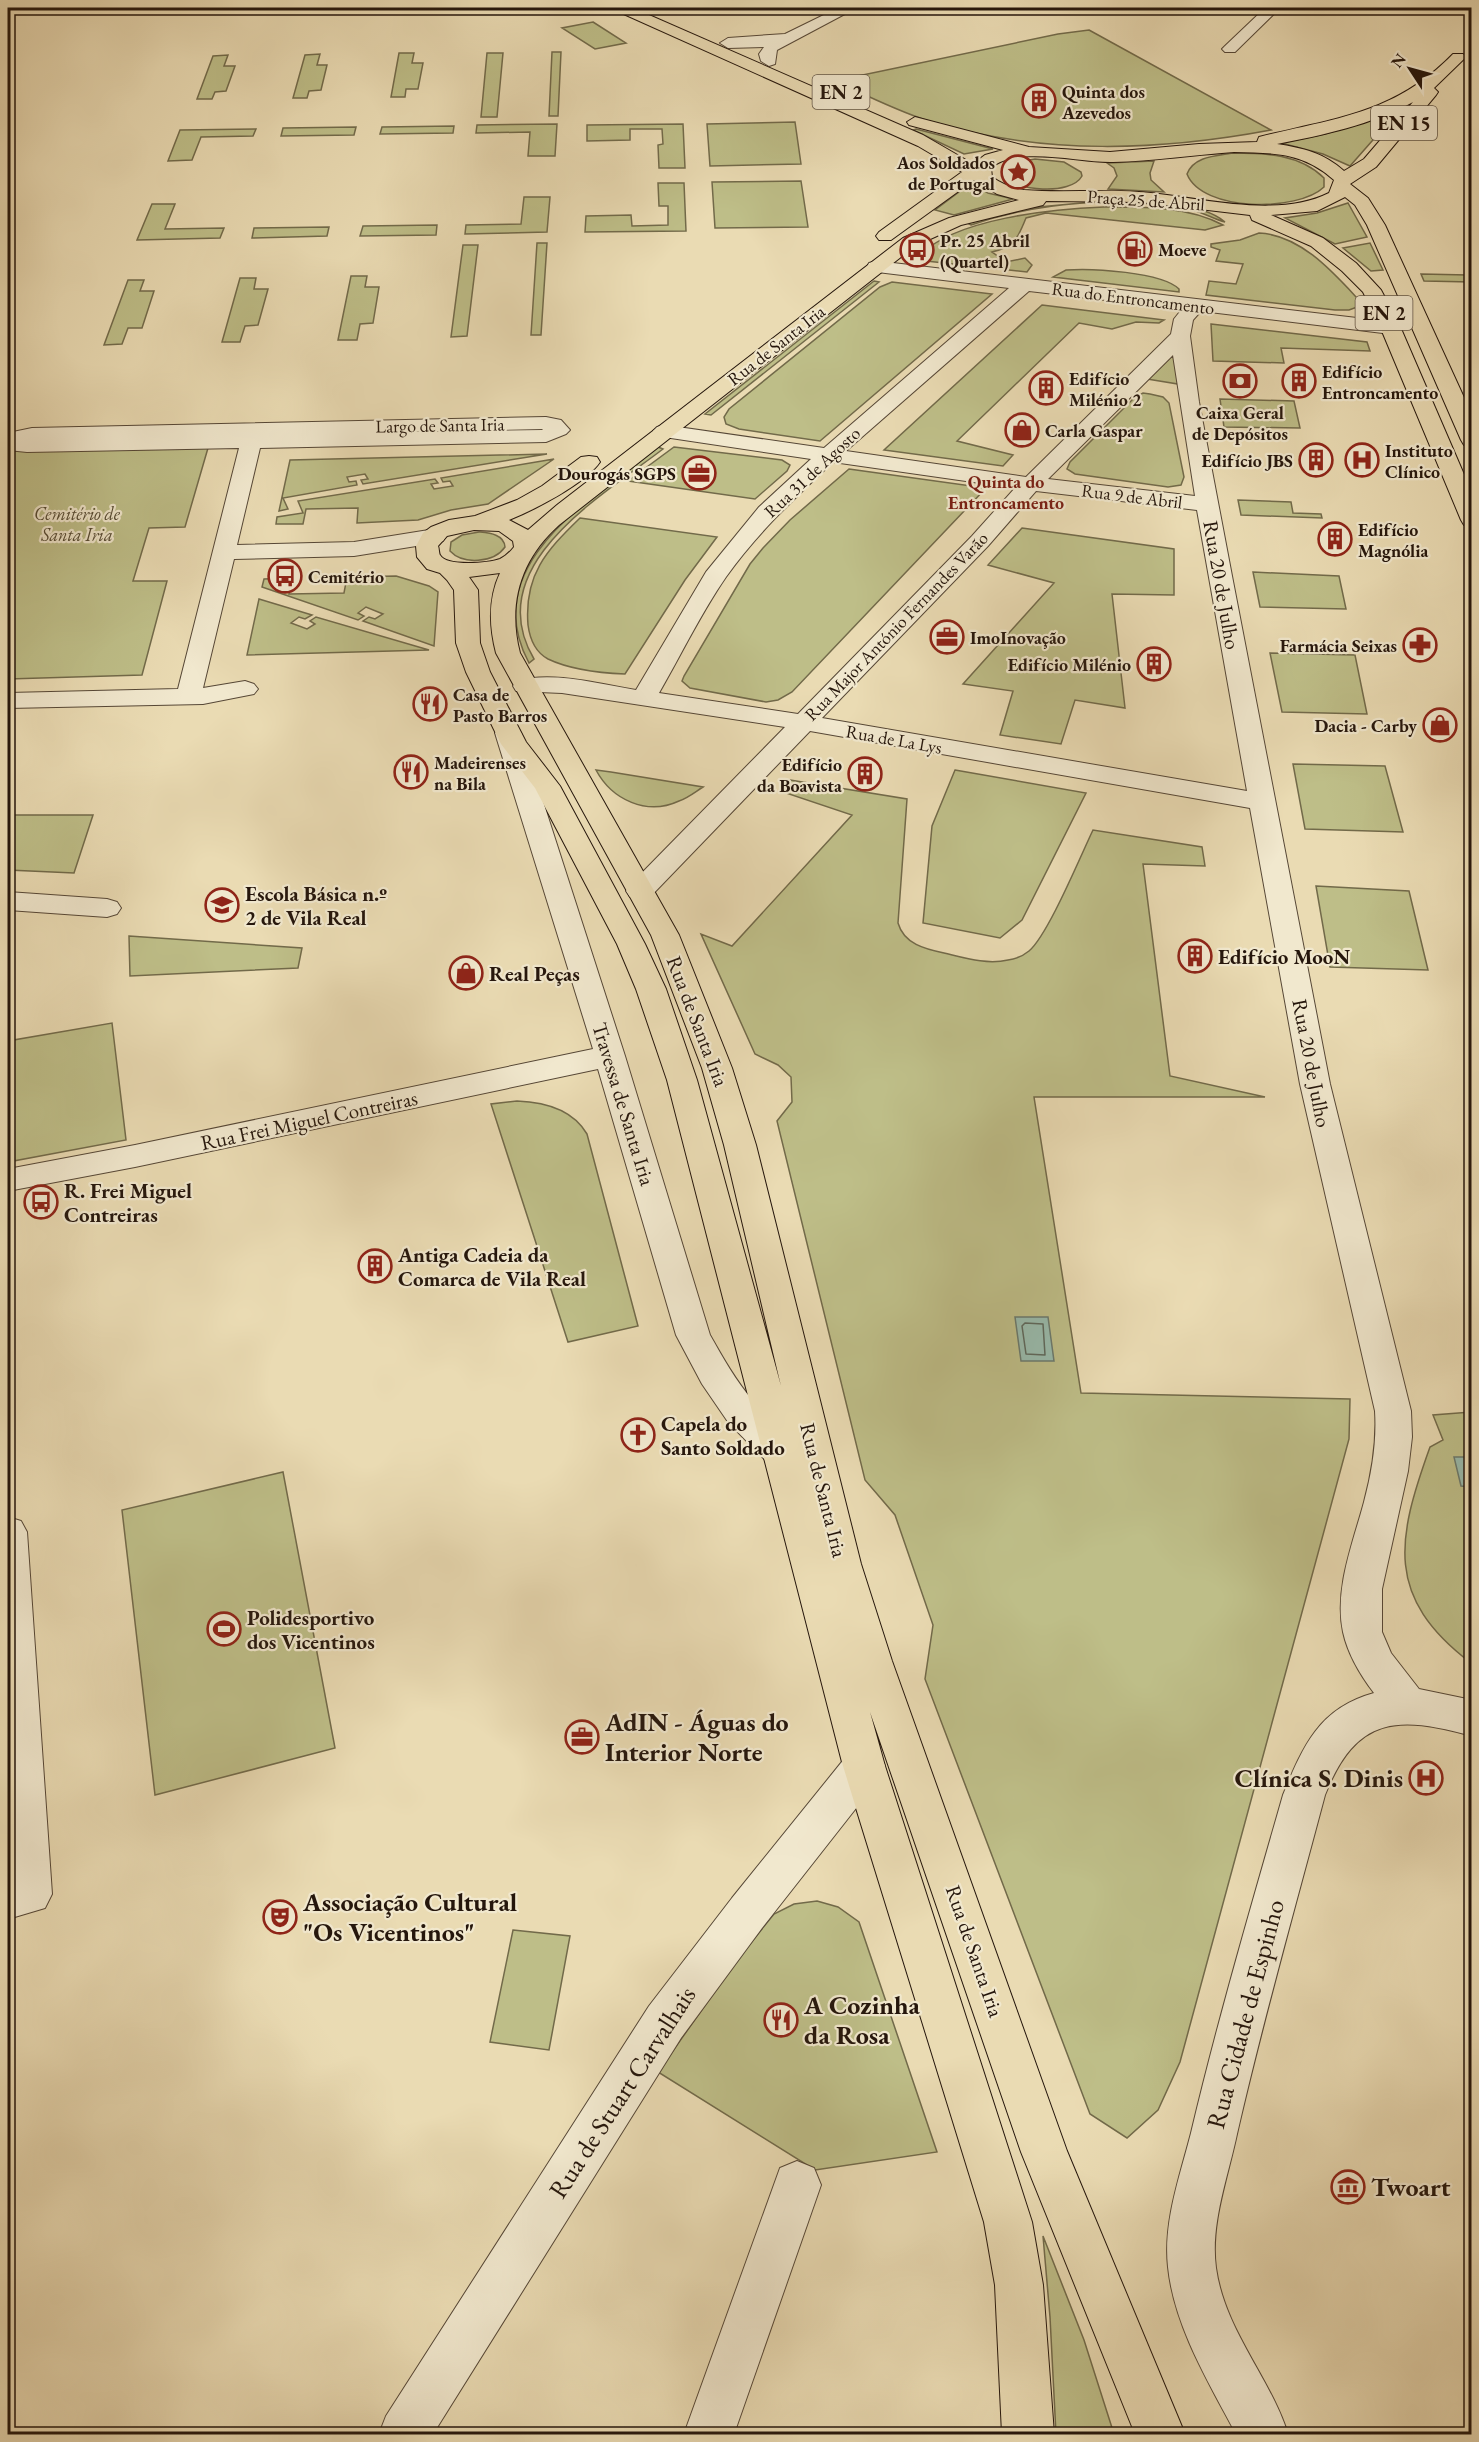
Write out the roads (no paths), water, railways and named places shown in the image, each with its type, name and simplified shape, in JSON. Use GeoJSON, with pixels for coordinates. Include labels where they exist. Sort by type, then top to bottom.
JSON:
{"type":"FeatureCollection","features":[{"type":"Feature","properties":{"kind":"main road","name":"EN 2"},"geometry":{"type":"LineString","coordinates":[[622,8],[981,171]]}},
{"type":"Feature","properties":{"kind":"main road","name":"EN 2"},"geometry":{"type":"LineString","coordinates":[[648,8],[919,124],[989,142],[1042,151]]}},
{"type":"Feature","properties":{"kind":"main road","name":"EN 15"},"geometry":{"type":"LineString","coordinates":[[1236,146],[1329,126],[1394,105],[1426,87],[1461,53],[1375,158],[1343,184]]}},
{"type":"Feature","properties":{"kind":"main road","name":"Praça 25 de Abril"},"geometry":{"type":"LineString","coordinates":[[1236,146],[1296,152],[1327,164],[1343,184],[1338,196],[1308,208],[1287,211],[1230,208],[1142,198],[1020,195],[993,186],[981,171],[1011,153],[1042,151],[1071,155],[1136,156],[1236,146]]}},
{"type":"Feature","properties":{"kind":"main road","name":"Praça 25 de Abril"},"geometry":{"type":"LineString","coordinates":[[1207,149],[1182,157],[1171,176],[1190,196],[1230,208]]}},
{"type":"Feature","properties":{"kind":"main road"},"geometry":{"type":"LineString","coordinates":[[941,151],[953,162],[957,173],[954,181],[943,193]]}},
{"type":"Feature","properties":{"kind":"main road","name":"Praça 25 de Abril"},"geometry":{"type":"LineString","coordinates":[[1064,196],[1087,191],[1097,186],[1102,176],[1091,163],[1071,155]]}},
{"type":"Feature","properties":{"kind":"main road"},"geometry":{"type":"LineString","coordinates":[[1367,210],[1364,186],[1375,158]]}},
{"type":"Feature","properties":{"kind":"main road"},"geometry":{"type":"LineString","coordinates":[[874,245],[943,193],[981,171]]}},
{"type":"Feature","properties":{"kind":"main road","name":"EN 2"},"geometry":{"type":"LineString","coordinates":[[1343,184],[1367,210],[1383,240],[1472,440]]}},
{"type":"Feature","properties":{"kind":"main road","name":"Rua de Santa Iria"},"geometry":{"type":"LineString","coordinates":[[1064,196],[977,215],[937,228],[909,242],[561,512],[523,551],[506,586],[501,621],[508,653],[525,686],[665,936],[725,1093],[778,1295],[834,1532],[872,1661],[1044,2152],[1160,2434]]}},
{"type":"Feature","properties":{"kind":"main road","name":"EN 2"},"geometry":{"type":"LineString","coordinates":[[1230,208],[1300,233],[1335,255],[1371,290],[1391,328],[1472,520]]}},
{"type":"Feature","properties":{"kind":"main road"},"geometry":{"type":"LineString","coordinates":[[480,522],[508,527],[518,532],[524,539],[523,551],[497,568],[481,571],[440,564],[427,547],[435,536],[451,527],[506,515],[529,505],[601,452]]}},
{"type":"Feature","properties":{"kind":"main road","name":"Rua de Santa Iria"},"geometry":{"type":"LineString","coordinates":[[440,564],[456,575],[466,590],[467,633],[471,653],[508,733],[525,761],[551,794],[631,944],[651,989],[682,1080],[864,1766],[943,2020],[991,2161],[1008,2222],[1016,2262],[1028,2434]]}},
{"type":"Feature","properties":{"kind":"street"},"geometry":{"type":"LineString","coordinates":[[769,61],[768,49],[849,8]]}},
{"type":"Feature","properties":{"kind":"street"},"geometry":{"type":"LineString","coordinates":[[1230,49],[1274,8]]}},
{"type":"Feature","properties":{"kind":"street"},"geometry":{"type":"LineString","coordinates":[[728,43],[765,42],[794,36]]}},
{"type":"Feature","properties":{"kind":"street","name":"Rua do Entroncamento"},"geometry":{"type":"LineString","coordinates":[[876,267],[1391,328]]}},
{"type":"Feature","properties":{"kind":"street","name":"Rua 31 de Agosto"},"geometry":{"type":"LineString","coordinates":[[644,698],[714,577],[767,512],[828,455],[1025,284]]}},
{"type":"Feature","properties":{"kind":"street","name":"Rua Major António Fernandes Varão"},"geometry":{"type":"LineString","coordinates":[[640,891],[980,541],[1031,484],[1180,336],[1184,319],[1195,306]]}},
{"type":"Feature","properties":{"kind":"street","name":"Rua 20 de Julho"},"geometry":{"type":"LineString","coordinates":[[1180,336],[1207,504],[1324,1129],[1392,1411],[1394,1430],[1392,1459],[1363,1588],[1361,1624],[1369,1651],[1407,1704]]}},
{"type":"Feature","properties":{"kind":"street","name":"Largo de Santa Iria"},"geometry":{"type":"LineString","coordinates":[[8,439],[32,434],[546,423],[554,424],[559,430],[555,434],[546,436],[27,446],[8,444]]}},
{"type":"Feature","properties":{"kind":"street","name":"Rua 9 de Abril"},"geometry":{"type":"LineString","coordinates":[[664,431],[1031,484],[1207,504]]}},
{"type":"Feature","properties":{"kind":"street"},"geometry":{"type":"LineString","coordinates":[[189,696],[251,442]]}},
{"type":"Feature","properties":{"kind":"street"},"geometry":{"type":"LineString","coordinates":[[224,552],[354,549],[435,536]]}},
{"type":"Feature","properties":{"kind":"street"},"geometry":{"type":"LineString","coordinates":[[354,549],[440,564]]}},
{"type":"Feature","properties":{"kind":"street","name":"Rua de La Lys"},"geometry":{"type":"LineString","coordinates":[[525,686],[562,686],[802,722],[1263,802]]}},
{"type":"Feature","properties":{"kind":"street"},"geometry":{"type":"LineString","coordinates":[[8,701],[213,695],[245,689]]}},
{"type":"Feature","properties":{"kind":"street","name":"Travessa de Santa Iria"},"geometry":{"type":"LineString","coordinates":[[508,733],[610,1056],[693,1335],[714,1374],[741,1412],[781,1453]]}},
{"type":"Feature","properties":{"kind":"street"},"geometry":{"type":"LineString","coordinates":[[8,901],[107,908]]}},
{"type":"Feature","properties":{"kind":"street","name":"Rua Frei Miguel Contreiras"},"geometry":{"type":"LineString","coordinates":[[8,1180],[135,1156],[610,1056]]}},
{"type":"Feature","properties":{"kind":"street"},"geometry":{"type":"LineString","coordinates":[[8,1532],[19,1897]]}},
{"type":"Feature","properties":{"kind":"street","name":"Rua Cidade de Espinho"},"geometry":{"type":"LineString","coordinates":[[1263,2434],[1198,2298],[1191,2265],[1191,2246],[1222,2096],[1310,1774],[1330,1741],[1344,1728],[1374,1710],[1407,1704],[1428,1705],[1472,1718]]}},
{"type":"Feature","properties":{"kind":"street","name":"Rua de Stuart Carvalhais"},"geometry":{"type":"LineString","coordinates":[[404,2434],[665,2022],[747,1913],[864,1766]]}},
{"type":"Feature","properties":{"kind":"street"},"geometry":{"type":"LineString","coordinates":[[709,2434],[797,2185]]}},
{"type":"Feature","properties":{"kind":"water"},"geometry":{"type":"Polygon","coordinates":[[[1015,1317],[1048,1317],[1054,1361],[1021,1361],[1015,1317]]]}},
{"type":"Feature","properties":{"kind":"water"},"geometry":{"type":"Polygon","coordinates":[[[1454,1457],[1471,1457],[1471,1487],[1461,1486],[1454,1457]]]}},
{"type":"Feature","properties":{"kind":"place","name":"Quinta dos Azevedos"},"geometry":{"type":"Point","coordinates":[1039,101]}},
{"type":"Feature","properties":{"kind":"place","name":"Aos Soldados de Portugal"},"geometry":{"type":"Point","coordinates":[1018,172]}},
{"type":"Feature","properties":{"kind":"place","name":"Moeve"},"geometry":{"type":"Point","coordinates":[1135,249]}},
{"type":"Feature","properties":{"kind":"place","name":"Pr. 25 Abril (Quartel)"},"geometry":{"type":"Point","coordinates":[917,250]}},
{"type":"Feature","properties":{"kind":"place","name":"Caixa Geral de Depósitos"},"geometry":{"type":"Point","coordinates":[1240,381]}},
{"type":"Feature","properties":{"kind":"place","name":"Edifício Entroncamento"},"geometry":{"type":"Point","coordinates":[1299,381]}},
{"type":"Feature","properties":{"kind":"place","name":"Edifício Milénio 2"},"geometry":{"type":"Point","coordinates":[1046,388]}},
{"type":"Feature","properties":{"kind":"place","name":"Carla Gaspar"},"geometry":{"type":"Point","coordinates":[1022,430]}},
{"type":"Feature","properties":{"kind":"place","name":"Edifício JBS"},"geometry":{"type":"Point","coordinates":[1316,460]}},
{"type":"Feature","properties":{"kind":"place","name":"Instituto Clínico"},"geometry":{"type":"Point","coordinates":[1362,460]}},
{"type":"Feature","properties":{"kind":"place","name":"Dourogás SGPS"},"geometry":{"type":"Point","coordinates":[699,473]}},
{"type":"Feature","properties":{"kind":"place","name":"Edifício Magnólia"},"geometry":{"type":"Point","coordinates":[1335,539]}},
{"type":"Feature","properties":{"kind":"place","name":"Cemitério"},"geometry":{"type":"Point","coordinates":[285,576]}},
{"type":"Feature","properties":{"kind":"place","name":"ImoInovação"},"geometry":{"type":"Point","coordinates":[947,637]}},
{"type":"Feature","properties":{"kind":"place","name":"Farmácia Seixas"},"geometry":{"type":"Point","coordinates":[1420,645]}},
{"type":"Feature","properties":{"kind":"place","name":"Edifício Milénio"},"geometry":{"type":"Point","coordinates":[1154,664]}},
{"type":"Feature","properties":{"kind":"place","name":"Casa de Pasto Barros"},"geometry":{"type":"Point","coordinates":[430,704]}},
{"type":"Feature","properties":{"kind":"place","name":"Dacia - Carby"},"geometry":{"type":"Point","coordinates":[1440,725]}},
{"type":"Feature","properties":{"kind":"place","name":"Madeirenses na Bila"},"geometry":{"type":"Point","coordinates":[411,772]}},
{"type":"Feature","properties":{"kind":"place","name":"Edifício da Boavista"},"geometry":{"type":"Point","coordinates":[865,774]}},
{"type":"Feature","properties":{"kind":"place","name":"Escola Básica n.º 2 de Vila Real"},"geometry":{"type":"Point","coordinates":[222,905]}},
{"type":"Feature","properties":{"kind":"place","name":"Edifício MooN"},"geometry":{"type":"Point","coordinates":[1195,956]}},
{"type":"Feature","properties":{"kind":"place","name":"Real Peças"},"geometry":{"type":"Point","coordinates":[466,973]}},
{"type":"Feature","properties":{"kind":"place","name":"R. Frei Miguel Contreiras"},"geometry":{"type":"Point","coordinates":[41,1202]}},
{"type":"Feature","properties":{"kind":"place","name":"Antiga Cadeia da Comarca de Vila Real"},"geometry":{"type":"Point","coordinates":[375,1266]}},
{"type":"Feature","properties":{"kind":"place","name":"Capela do Santo Soldado"},"geometry":{"type":"Point","coordinates":[638,1435]}},
{"type":"Feature","properties":{"kind":"place","name":"Polidesportivo dos Vicentinos"},"geometry":{"type":"Point","coordinates":[224,1629]}},
{"type":"Feature","properties":{"kind":"place","name":"AdIN - Águas do Interior Norte"},"geometry":{"type":"Point","coordinates":[582,1737]}},
{"type":"Feature","properties":{"kind":"place","name":"Clínica S. Dinis"},"geometry":{"type":"Point","coordinates":[1426,1778]}},
{"type":"Feature","properties":{"kind":"place","name":"Associação Cultural \"Os Vicentinos\""},"geometry":{"type":"Point","coordinates":[280,1917]}},
{"type":"Feature","properties":{"kind":"place","name":"A Cozinha da Rosa"},"geometry":{"type":"Point","coordinates":[781,2020]}},
{"type":"Feature","properties":{"kind":"place","name":"Twoart"},"geometry":{"type":"Point","coordinates":[1348,2187]}},
{"type":"Feature","properties":{"kind":"district","name":"Quinta do Entroncamento"},"geometry":{"type":"Point","coordinates":[1006,491]}},
{"type":"Feature","properties":{"kind":"park label","name":"Cemitério de Santa Iria"},"geometry":{"type":"Point","coordinates":[77,523]}}]}
